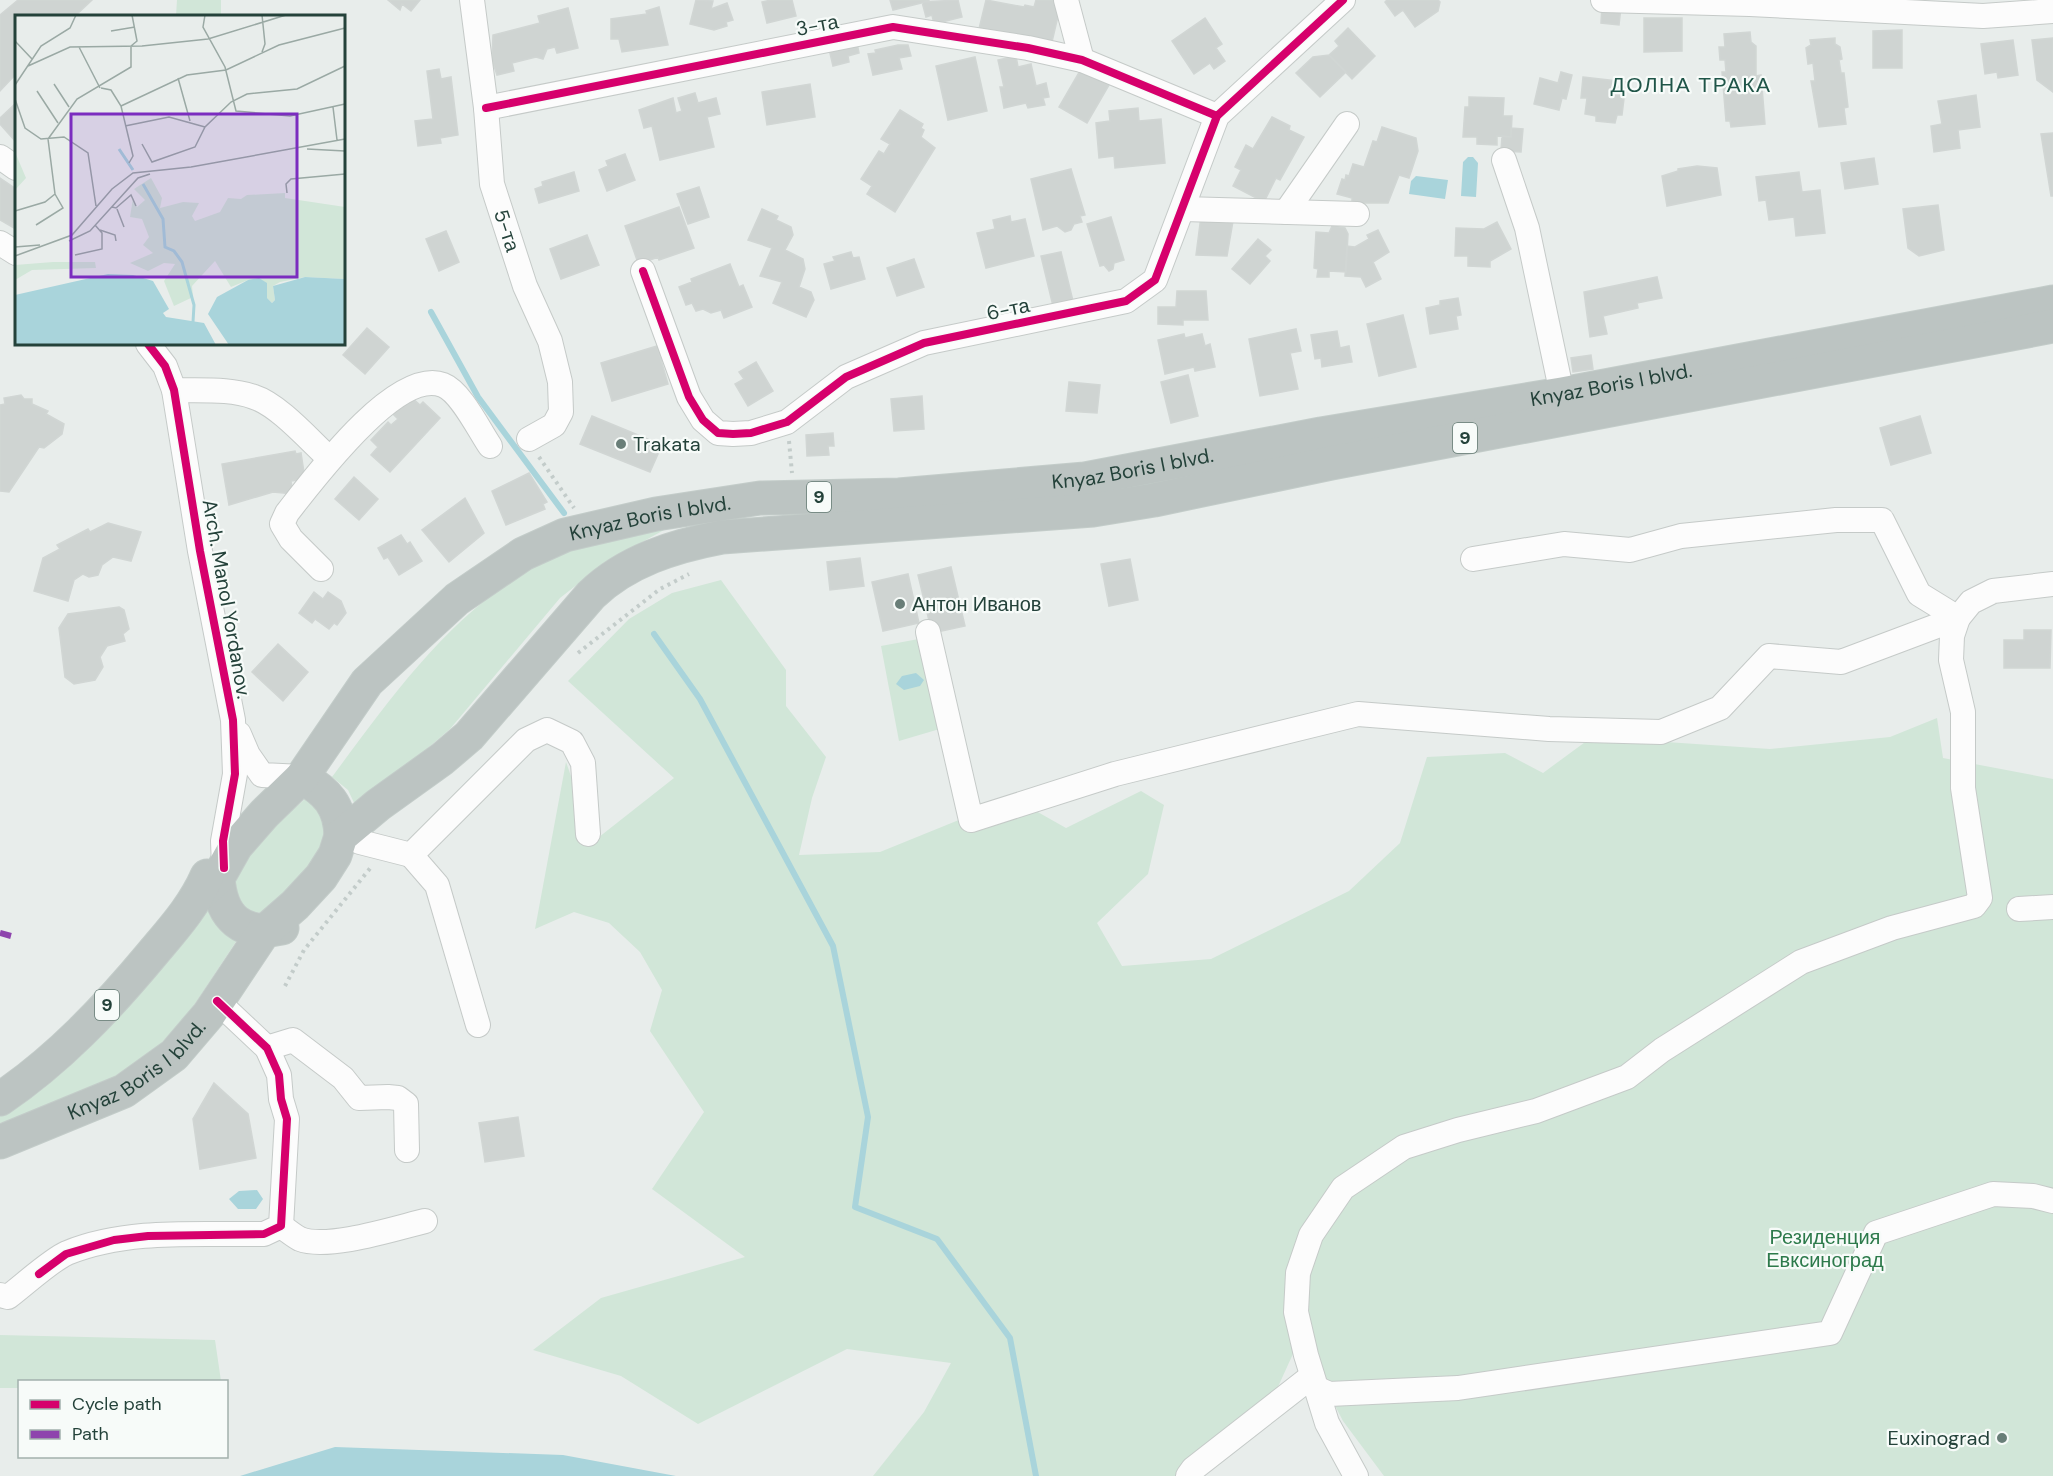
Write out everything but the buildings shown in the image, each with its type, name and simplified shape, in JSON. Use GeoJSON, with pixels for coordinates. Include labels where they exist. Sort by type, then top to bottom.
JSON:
{"type":"FeatureCollection","features":[{"type":"Feature","properties":{"kind":"highway","name":"Knyaz Boris I blvd."},"geometry":{"type":"LineString","coordinates":[[302,777],[367,682],[457,599],[523,554],[566,534],[711,504],[791,497],[899,495],[1085,479],[1321,434],[1562,394],[2053,302]]}},
{"type":"Feature","properties":{"kind":"highway","name":"Knyaz Boris I blvd."},"geometry":{"type":"LineString","coordinates":[[364,835],[469,735],[576,610],[606,580],[669,549],[722,537],[1093,510],[2053,326]]}},
{"type":"Feature","properties":{"kind":"highway"},"geometry":{"type":"LineString","coordinates":[[216,871],[220,895],[226,910],[246,927],[262,933],[290,927],[328,901],[344,881],[364,835],[326,793],[302,777]]}},
{"type":"Feature","properties":{"kind":"highway","name":"9"},"geometry":{"type":"LineString","coordinates":[[0,1100],[33,1076],[81,1033],[128,983],[216,871],[253,803],[275,788],[302,777]]}},
{"type":"Feature","properties":{"kind":"highway","name":"Knyaz Boris I blvd."},"geometry":{"type":"LineString","coordinates":[[0,1142],[94,1105],[133,1085],[174,1055],[191,1038],[262,933]]}},
{"type":"Feature","properties":{"kind":"street","name":"5-та"},"geometry":{"type":"LineString","coordinates":[[471,0],[486,108],[492,184],[522,276],[550,341],[560,382],[561,412],[554,425],[529,439]]}},
{"type":"Feature","properties":{"kind":"street"},"geometry":{"type":"LineString","coordinates":[[1066,0],[1082,60]]}},
{"type":"Feature","properties":{"kind":"street","name":"6-та"},"geometry":{"type":"LineString","coordinates":[[643,271],[689,397],[703,420],[718,433],[733,434],[751,433],[787,422],[846,377],[924,343],[1126,301],[1139,294],[1155,280],[1217,116],[1343,0]]}},
{"type":"Feature","properties":{"kind":"street"},"geometry":{"type":"LineString","coordinates":[[1603,0],[1750,4],[1983,16],[2053,11]]}},
{"type":"Feature","properties":{"kind":"street","name":"3-та"},"geometry":{"type":"LineString","coordinates":[[486,108],[892,27],[1028,48],[1082,60],[1217,116]]}},
{"type":"Feature","properties":{"kind":"street"},"geometry":{"type":"LineString","coordinates":[[1286,212],[1347,124]]}},
{"type":"Feature","properties":{"kind":"street"},"geometry":{"type":"LineString","coordinates":[[0,157],[15,167]]}},
{"type":"Feature","properties":{"kind":"street"},"geometry":{"type":"LineString","coordinates":[[1504,160],[1527,228],[1562,394]]}},
{"type":"Feature","properties":{"kind":"street"},"geometry":{"type":"LineString","coordinates":[[1183,209],[1357,214]]}},
{"type":"Feature","properties":{"kind":"street","name":"Arch. Manol Yordanov."},"geometry":{"type":"LineString","coordinates":[[149,345],[165,366],[174,390],[200,552],[233,720],[235,774],[216,871]]}},
{"type":"Feature","properties":{"kind":"street"},"geometry":{"type":"LineString","coordinates":[[321,569],[284,532],[282,524],[287,513],[330,459],[393,396],[411,387],[430,383],[444,386],[456,394],[490,446]]}},
{"type":"Feature","properties":{"kind":"street"},"geometry":{"type":"LineString","coordinates":[[174,390],[237,393],[255,397],[271,406],[330,459]]}},
{"type":"Feature","properties":{"kind":"street"},"geometry":{"type":"LineString","coordinates":[[1473,559],[1564,544],[1630,550],[1681,536],[1836,520],[1882,520],[1919,594],[1958,618]]}},
{"type":"Feature","properties":{"kind":"street"},"geometry":{"type":"LineString","coordinates":[[1356,1476],[1327,1423],[1296,1312],[1298,1273],[1311,1235],[1343,1188],[1404,1147],[1458,1130],[1536,1111],[1627,1077],[1662,1050],[1801,962],[1892,927],[1974,906],[1980,898],[1963,788],[1963,712],[1951,660],[1952,636],[1958,618],[1971,602],[1993,591],[2053,584]]}},
{"type":"Feature","properties":{"kind":"street"},"geometry":{"type":"LineString","coordinates":[[928,632],[971,820],[1114,774],[1358,714],[1549,729],[1661,732],[1719,708],[1769,656],[1841,662],[1958,618]]}},
{"type":"Feature","properties":{"kind":"street","name":"Arch. Manol Yordanov."},"geometry":{"type":"LineString","coordinates":[[233,720],[248,756],[262,775],[302,777]]}},
{"type":"Feature","properties":{"kind":"street"},"geometry":{"type":"LineString","coordinates":[[411,855],[526,740],[547,730],[572,742],[583,764],[588,834]]}},
{"type":"Feature","properties":{"kind":"street"},"geometry":{"type":"LineString","coordinates":[[364,835],[411,855],[436,885],[478,1025]]}},
{"type":"Feature","properties":{"kind":"street"},"geometry":{"type":"LineString","coordinates":[[2019,909],[2053,907]]}},
{"type":"Feature","properties":{"kind":"street"},"geometry":{"type":"LineString","coordinates":[[216,1001],[267,1048],[279,1075],[281,1099],[287,1119],[280,1226]]}},
{"type":"Feature","properties":{"kind":"street"},"geometry":{"type":"LineString","coordinates":[[267,1048],[293,1040],[343,1078],[359,1098],[398,1098],[406,1104],[407,1150]]}},
{"type":"Feature","properties":{"kind":"street"},"geometry":{"type":"LineString","coordinates":[[1314,1382],[1329,1394],[1458,1388],[1830,1334],[1876,1233],[1993,1194],[2033,1196],[2053,1201]]}},
{"type":"Feature","properties":{"kind":"street"},"geometry":{"type":"LineString","coordinates":[[280,1226],[301,1239],[320,1241],[366,1236],[425,1221]]}},
{"type":"Feature","properties":{"kind":"street"},"geometry":{"type":"LineString","coordinates":[[0,1295],[8,1297],[66,1254],[114,1240],[148,1236],[264,1234],[280,1226]]}},
{"type":"Feature","properties":{"kind":"street"},"geometry":{"type":"LineString","coordinates":[[1188,1476],[1193,1469],[1314,1382]]}},
{"type":"Feature","properties":{"kind":"path"},"geometry":{"type":"LineString","coordinates":[[787,422],[793,471],[791,497]]}},
{"type":"Feature","properties":{"kind":"path"},"geometry":{"type":"LineString","coordinates":[[529,439],[576,512],[606,524]]}},
{"type":"Feature","properties":{"kind":"path"},"geometry":{"type":"LineString","coordinates":[[285,986],[304,951],[360,884],[364,835]]}},
{"type":"Feature","properties":{"kind":"green space"},"geometry":{"type":"Polygon","coordinates":[[[177,0],[221,0],[221,15],[176,15],[177,0]]]}},
{"type":"Feature","properties":{"kind":"green space"},"geometry":{"type":"Polygon","coordinates":[[[662,526],[664,530],[606,562],[560,598],[450,729],[357,809],[348,790],[332,777],[413,672],[474,610],[508,583],[545,560],[595,540],[662,526]]]}},
{"type":"Feature","properties":{"kind":"green space","name":"Резиденция Евксиноград"},"geometry":{"type":"Polygon","coordinates":[[[721,580],[786,670],[786,706],[826,757],[812,798],[799,855],[880,852],[1013,798],[1066,828],[1141,791],[1164,805],[1148,874],[1097,923],[1122,966],[1211,959],[1349,891],[1400,843],[1427,757],[1505,753],[1543,773],[1592,737],[1770,749],[1890,737],[1937,718],[1943,758],[2053,779],[2053,1476],[1384,1476],[1343,1421],[1329,1394],[1307,1323],[1277,1389],[1175,1476],[873,1476],[924,1412],[951,1363],[847,1349],[698,1424],[621,1376],[533,1350],[601,1298],[745,1257],[652,1189],[704,1112],[650,1031],[662,990],[640,952],[609,923],[574,912],[535,929],[566,762],[594,841],[674,778],[568,681],[629,619],[672,593],[721,580]]]}},
{"type":"Feature","properties":{"kind":"green space"},"geometry":{"type":"Polygon","coordinates":[[[924,638],[943,728],[899,741],[881,646],[924,638]]]}},
{"type":"Feature","properties":{"kind":"green space"},"geometry":{"type":"Polygon","coordinates":[[[308,796],[329,826],[309,879],[269,911],[249,914],[240,911],[232,888],[234,875],[240,863],[261,838],[308,796]]]}},
{"type":"Feature","properties":{"kind":"green space"},"geometry":{"type":"Polygon","coordinates":[[[210,906],[239,937],[189,1013],[155,1050],[117,1078],[28,1116],[0,1123],[0,1111],[210,906]]]}},
{"type":"Feature","properties":{"kind":"green space"},"geometry":{"type":"Polygon","coordinates":[[[0,1335],[215,1340],[221,1380],[18,1380],[18,1388],[0,1388],[0,1335]]]}},
{"type":"Feature","properties":{"kind":"water"},"geometry":{"type":"Polygon","coordinates":[[[1468,157],[1473,157],[1478,163],[1476,197],[1461,196],[1463,162],[1468,157]]]}},
{"type":"Feature","properties":{"kind":"water"},"geometry":{"type":"Polygon","coordinates":[[[1416,176],[1448,180],[1445,199],[1409,194],[1411,181],[1416,176]]]}},
{"type":"Feature","properties":{"kind":"water"},"geometry":{"type":"Polygon","coordinates":[[[916,673],[924,680],[920,686],[904,690],[896,684],[902,676],[916,673]]]}},
{"type":"Feature","properties":{"kind":"water"},"geometry":{"type":"Polygon","coordinates":[[[257,1190],[263,1199],[256,1209],[238,1209],[229,1199],[239,1191],[257,1190]]]}},
{"type":"Feature","properties":{"kind":"water"},"geometry":{"type":"Polygon","coordinates":[[[335,1447],[563,1455],[676,1476],[240,1476],[335,1447]]]}},
{"type":"Feature","properties":{"kind":"waterway"},"geometry":{"type":"LineString","coordinates":[[431,312],[478,397],[564,513]]}},
{"type":"Feature","properties":{"kind":"waterway"},"geometry":{"type":"LineString","coordinates":[[654,634],[700,699],[833,946],[868,1117],[855,1207],[937,1239],[1010,1338],[1036,1476]]}},
{"type":"Feature","properties":{"kind":"marked path"},"geometry":{"type":"LineString","coordinates":[[0,933],[11,936]]}},
{"type":"Feature","properties":{"kind":"cycle path"},"geometry":{"type":"LineString","coordinates":[[643,271],[689,397],[703,420],[718,433],[733,434],[751,433],[787,422],[846,377],[924,343],[1126,301],[1155,280],[1217,116],[1343,0]]}},
{"type":"Feature","properties":{"kind":"cycle path"},"geometry":{"type":"LineString","coordinates":[[486,108],[893,27],[1028,48],[1082,60],[1217,116]]}},
{"type":"Feature","properties":{"kind":"cycle path"},"geometry":{"type":"LineString","coordinates":[[149,345],[165,366],[174,390],[200,551],[233,720],[235,774],[223,841],[224,868]]}},
{"type":"Feature","properties":{"kind":"cycle path"},"geometry":{"type":"LineString","coordinates":[[39,1274],[66,1254],[114,1240],[148,1236],[264,1234],[281,1226],[287,1119],[281,1099],[279,1075],[267,1048],[217,1001]]}},
{"type":"Feature","properties":{"kind":"place","name":"Trakata"},"geometry":{"type":"Point","coordinates":[621,444]}},
{"type":"Feature","properties":{"kind":"place","name":"Антон Иванов"},"geometry":{"type":"Point","coordinates":[900,604]}},
{"type":"Feature","properties":{"kind":"place","name":"Euxinograd"},"geometry":{"type":"Point","coordinates":[2002,1438]}},
{"type":"Feature","properties":{"kind":"district","name":"ДОЛНА ТРАКА"},"geometry":{"type":"Point","coordinates":[1691,85]}}]}
